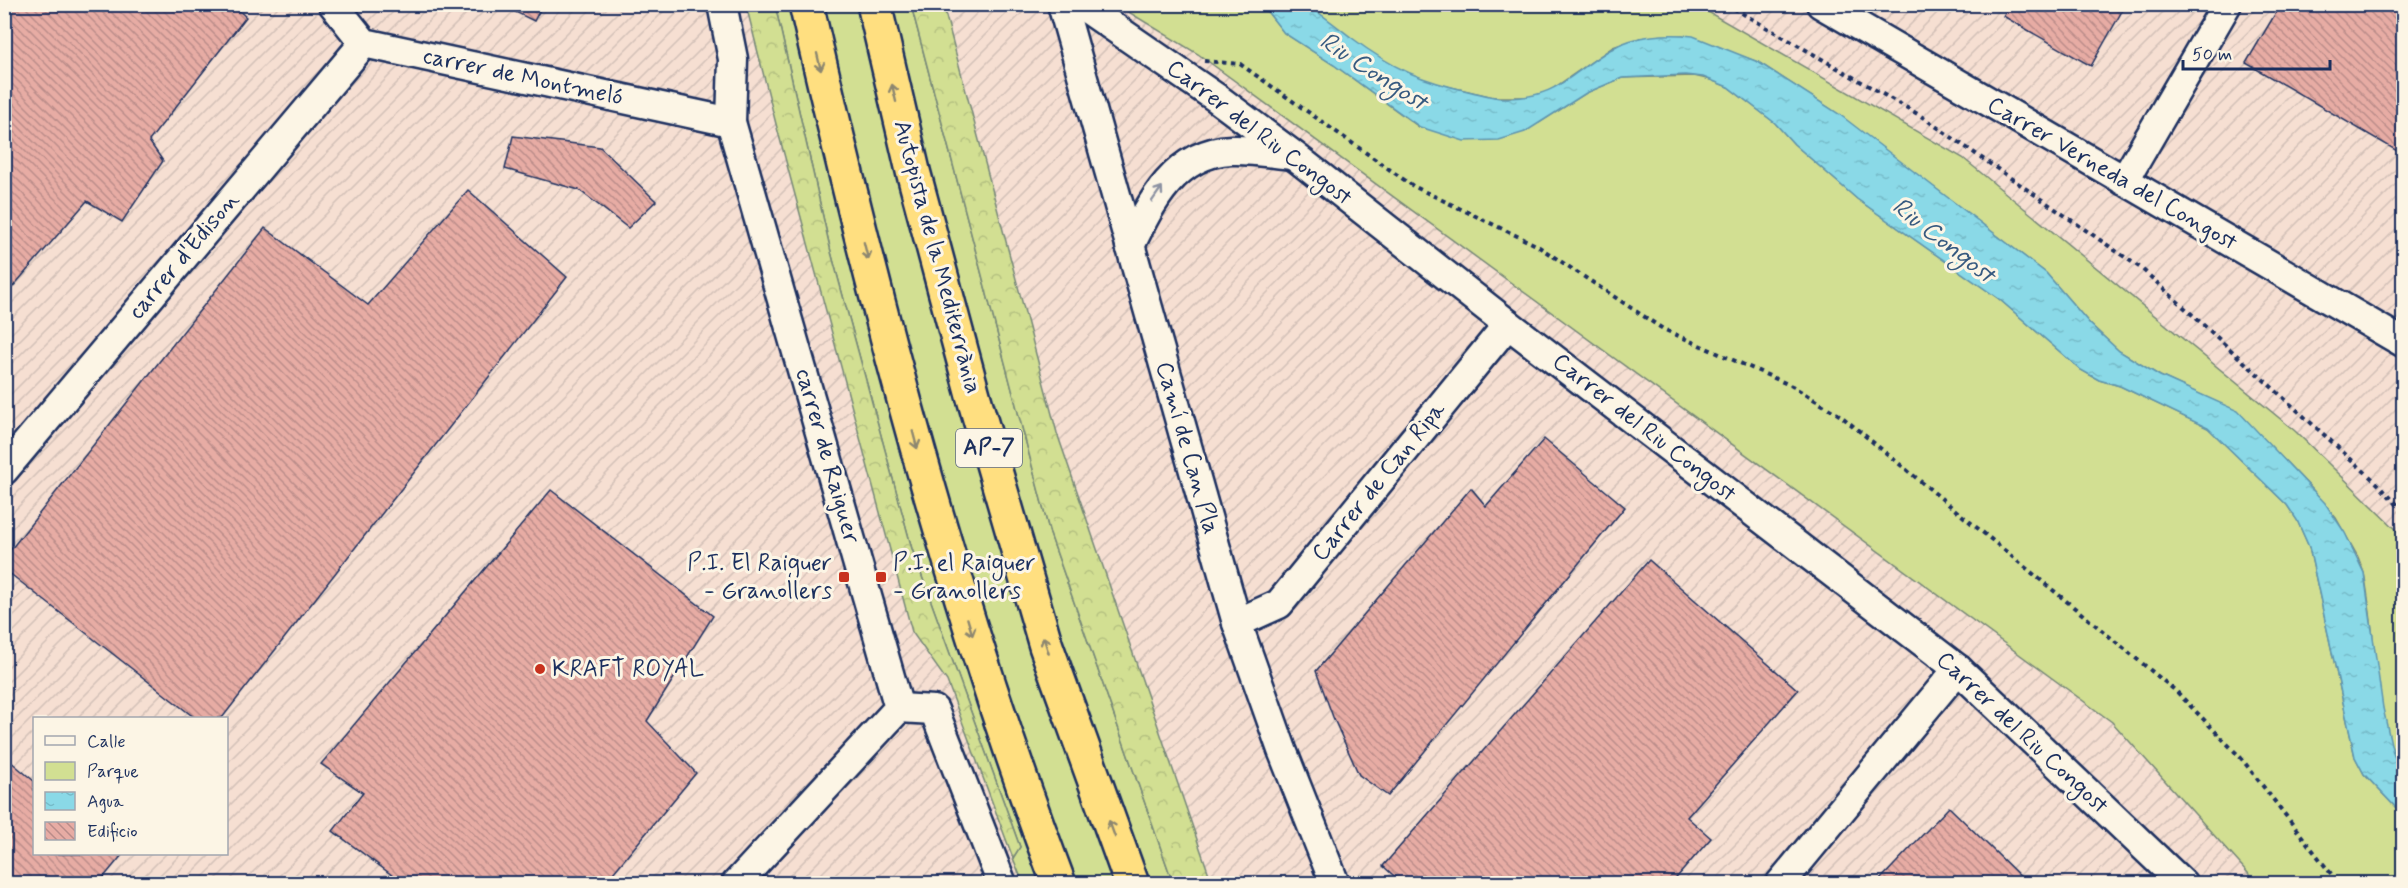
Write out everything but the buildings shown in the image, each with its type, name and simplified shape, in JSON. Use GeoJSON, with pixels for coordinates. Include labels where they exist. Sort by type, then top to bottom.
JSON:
{"type":"FeatureCollection","features":[{"type":"Feature","properties":{"kind":"highway","name":"AP-7"},"geometry":{"type":"LineString","coordinates":[[806,4],[878,299],[929,491],[978,653],[1030,808],[1059,884]]}},
{"type":"Feature","properties":{"kind":"highway","name":"Autopista de la Mediterrània"},"geometry":{"type":"LineString","coordinates":[[874,4],[913,171],[970,383],[1046,646],[1132,884]]}},
{"type":"Feature","properties":{"kind":"street"},"geometry":{"type":"LineString","coordinates":[[333,4],[364,43]]}},
{"type":"Feature","properties":{"kind":"street","name":"carrer de Raiguer"},"geometry":{"type":"LineString","coordinates":[[722,4],[733,59],[731,122],[899,708]]}},
{"type":"Feature","properties":{"kind":"street","name":"Camí de Can Pla"},"geometry":{"type":"LineString","coordinates":[[1062,4],[1237,623],[1282,750],[1335,884]]}},
{"type":"Feature","properties":{"kind":"street","name":"Carrer del Riu Congost"},"geometry":{"type":"LineString","coordinates":[[1080,4],[1293,155],[1508,324],[1958,669],[2183,884]]}},
{"type":"Feature","properties":{"kind":"street","name":"Carrer Verneda del Congost"},"geometry":{"type":"LineString","coordinates":[[1821,4],[2403,343]]}},
{"type":"Feature","properties":{"kind":"street"},"geometry":{"type":"LineString","coordinates":[[2124,181],[2227,4]]}},
{"type":"Feature","properties":{"kind":"street","name":"carrer de Montmeló"},"geometry":{"type":"LineString","coordinates":[[364,43],[731,122]]}},
{"type":"Feature","properties":{"kind":"street","name":"carrer d'Edison"},"geometry":{"type":"LineString","coordinates":[[4,470],[364,43]]}},
{"type":"Feature","properties":{"kind":"street"},"geometry":{"type":"LineString","coordinates":[[1130,246],[1159,190],[1189,164],[1208,155],[1230,150],[1293,155]]}},
{"type":"Feature","properties":{"kind":"street","name":"Carrer de Can Ripa"},"geometry":{"type":"LineString","coordinates":[[1237,623],[1279,604],[1508,324]]}},
{"type":"Feature","properties":{"kind":"street"},"geometry":{"type":"LineString","coordinates":[[1780,884],[1958,669]]}},
{"type":"Feature","properties":{"kind":"street"},"geometry":{"type":"LineString","coordinates":[[736,884],[899,708],[934,711],[1002,884]]}},
{"type":"Feature","properties":{"kind":"path"},"geometry":{"type":"LineString","coordinates":[[1726,4],[1921,116],[2142,269],[2377,483],[2403,512]]}},
{"type":"Feature","properties":{"kind":"path"},"geometry":{"type":"LineString","coordinates":[[1177,71],[1192,60],[1239,64],[1413,186],[1536,245],[1662,329],[1792,386],[1841,416],[2177,692],[2241,758],[2339,884]]}},
{"type":"Feature","properties":{"kind":"shaded area"},"geometry":{"type":"Polygon","coordinates":[[[5,5],[746,5],[912,632],[947,681],[1023,883],[5,884],[5,5]]]}},
{"type":"Feature","properties":{"kind":"shaded area"},"geometry":{"type":"Polygon","coordinates":[[[943,5],[1117,5],[1198,54],[2112,722],[2257,883],[1212,883],[1057,433],[943,5]]]}},
{"type":"Feature","properties":{"kind":"shaded area"},"geometry":{"type":"Polygon","coordinates":[[[1696,5],[2403,5],[2403,536],[2295,431],[1963,158],[1696,5]]]}},
{"type":"Feature","properties":{"kind":"green space"},"geometry":{"type":"Polygon","coordinates":[[[746,5],[775,5],[831,252],[912,549],[1020,847],[1013,858],[947,681],[912,632],[746,5]]]}},
{"type":"Feature","properties":{"kind":"green space"},"geometry":{"type":"Polygon","coordinates":[[[775,5],[911,5],[1050,534],[1173,883],[1023,883],[1013,858],[1020,847],[912,549],[831,252],[775,5]]]}},
{"type":"Feature","properties":{"kind":"green space"},"geometry":{"type":"Polygon","coordinates":[[[911,5],[943,5],[1057,433],[1212,883],[1173,883],[1050,534],[911,5]]]}},
{"type":"Feature","properties":{"kind":"green space"},"geometry":{"type":"Polygon","coordinates":[[[1117,5],[1262,5],[1284,33],[1334,65],[1419,127],[1539,123],[1586,93],[1622,78],[1694,76],[1728,87],[1775,123],[1794,144],[1857,199],[1999,299],[2081,370],[2208,428],[2287,505],[2297,520],[2309,547],[2355,757],[2364,774],[2403,815],[2403,883],[2257,883],[2112,722],[1198,54],[1117,5]]]}},
{"type":"Feature","properties":{"kind":"green space"},"geometry":{"type":"Polygon","coordinates":[[[1305,5],[1696,5],[1963,158],[2295,431],[2403,536],[2403,778],[2386,729],[2381,703],[2364,573],[2358,557],[2336,518],[2312,489],[2238,412],[2160,376],[2119,351],[2090,324],[2046,273],[1831,109],[1758,62],[1683,35],[1640,38],[1613,47],[1548,92],[1529,97],[1494,97],[1429,82],[1400,71],[1375,56],[1305,5]]]}},
{"type":"Feature","properties":{"kind":"water","name":"Riu Congost"},"geometry":{"type":"Polygon","coordinates":[[[1303,4],[1395,66],[1438,83],[1499,98],[1522,97],[1551,89],[1598,57],[1631,40],[1663,35],[1693,36],[1758,62],[1839,114],[2046,273],[2090,324],[2119,351],[2160,376],[2238,411],[2325,503],[2345,533],[2364,573],[2383,708],[2393,753],[2403,778],[2403,815],[2364,774],[2355,757],[2309,547],[2297,520],[2287,505],[2208,428],[2081,370],[1999,299],[1857,199],[1794,144],[1775,123],[1728,87],[1703,77],[1685,75],[1622,78],[1586,93],[1525,132],[1499,140],[1464,141],[1420,127],[1334,65],[1284,33],[1262,5],[1303,4]]]}},
{"type":"Feature","properties":{"kind":"place","name":"P.I. El Raiguer - Granollers"},"geometry":{"type":"Point","coordinates":[844,577]}},
{"type":"Feature","properties":{"kind":"place","name":"P.I. el Raiguer - Granollers"},"geometry":{"type":"Point","coordinates":[881,577]}},
{"type":"Feature","properties":{"kind":"place","name":"KRAFT ROYAL"},"geometry":{"type":"Point","coordinates":[540,669]}}]}
